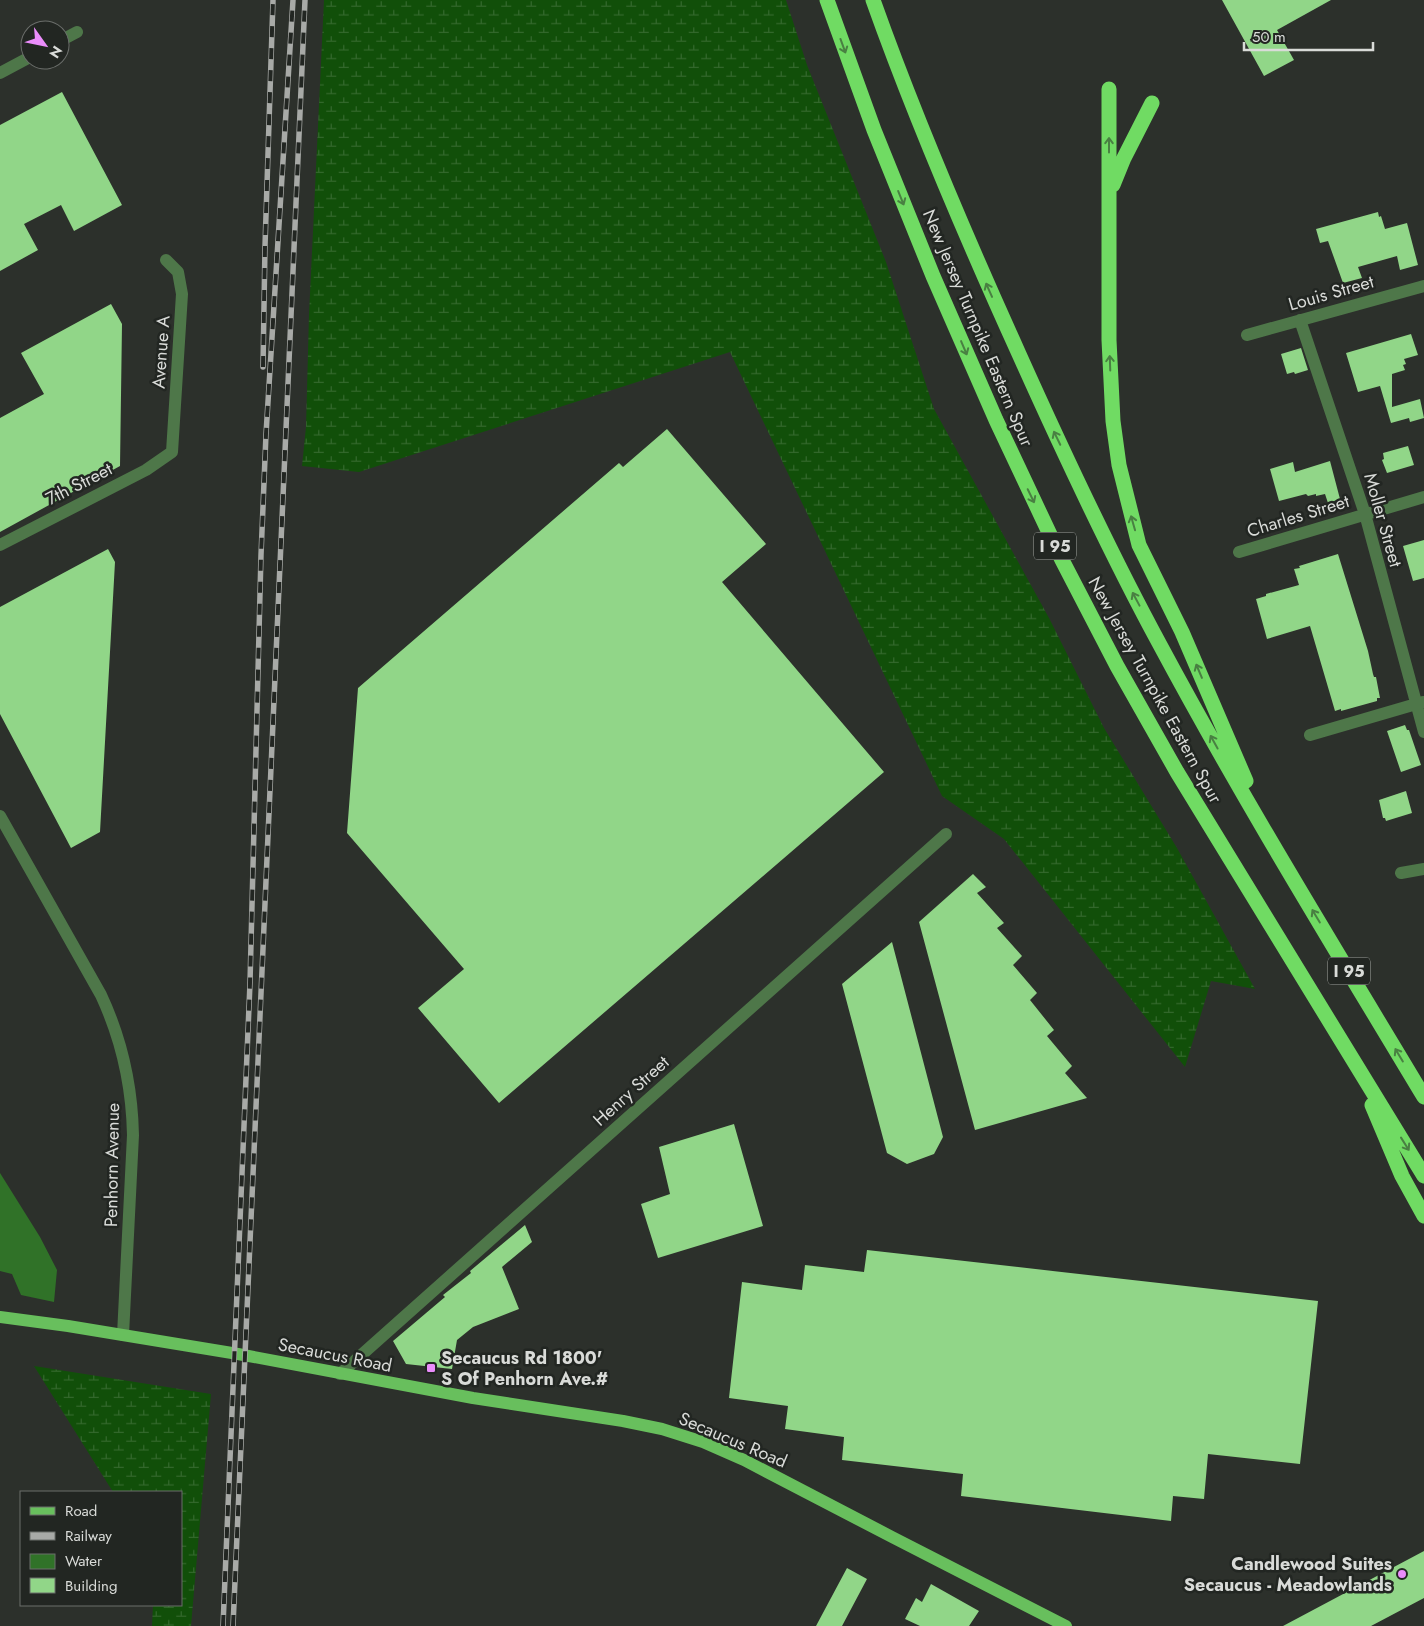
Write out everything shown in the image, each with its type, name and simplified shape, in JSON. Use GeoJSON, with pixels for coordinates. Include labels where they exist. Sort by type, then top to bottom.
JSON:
{"type":"FeatureCollection","features":[{"type":"Feature","properties":{"kind":"highway","name":"New Jersey Turnpike Eastern Spur"},"geometry":{"type":"LineString","coordinates":[[827,0],[874,130],[929,267],[996,420],[1062,560],[1117,666],[1177,772],[1424,1176]]}},
{"type":"Feature","properties":{"kind":"highway","name":"New Jersey Turnpike Eastern Spur"},"geometry":{"type":"LineString","coordinates":[[873,0],[925,139],[956,212],[1035,392],[1115,560],[1169,661],[1273,845],[1424,1097]]}},
{"type":"Feature","properties":{"kind":"highway"},"geometry":{"type":"LineString","coordinates":[[1109,89],[1109,340],[1113,421],[1119,465],[1139,545],[1145,560],[1182,632],[1273,845]]}},
{"type":"Feature","properties":{"kind":"highway"},"geometry":{"type":"LineString","coordinates":[[1110,194],[1124,158],[1152,103]]}},
{"type":"Feature","properties":{"kind":"highway"},"geometry":{"type":"LineString","coordinates":[[1351,1058],[1402,1176],[1424,1216]]}},
{"type":"Feature","properties":{"kind":"main road","name":"Secaucus Road"},"geometry":{"type":"LineString","coordinates":[[0,1317],[238,1354],[473,1398],[629,1422],[662,1429],[703,1442],[744,1460],[892,1538],[1066,1626]]}},
{"type":"Feature","properties":{"kind":"street"},"geometry":{"type":"LineString","coordinates":[[70,35],[76,32]]}},
{"type":"Feature","properties":{"kind":"street"},"geometry":{"type":"LineString","coordinates":[[0,73],[20,62]]}},
{"type":"Feature","properties":{"kind":"street","name":"Avenue A"},"geometry":{"type":"LineString","coordinates":[[166,260],[178,272],[182,294],[172,452]]}},
{"type":"Feature","properties":{"kind":"street","name":"Louis Street"},"geometry":{"type":"LineString","coordinates":[[1247,335],[1424,286]]}},
{"type":"Feature","properties":{"kind":"street","name":"Moller Street"},"geometry":{"type":"LineString","coordinates":[[1300,320],[1365,514],[1420,702],[1424,732]]}},
{"type":"Feature","properties":{"kind":"street","name":"7th Street"},"geometry":{"type":"LineString","coordinates":[[0,545],[146,470],[172,452]]}},
{"type":"Feature","properties":{"kind":"street","name":"Charles Street"},"geometry":{"type":"LineString","coordinates":[[1240,552],[1424,497]]}},
{"type":"Feature","properties":{"kind":"street"},"geometry":{"type":"LineString","coordinates":[[1310,735],[1420,702]]}},
{"type":"Feature","properties":{"kind":"street","name":"Penhorn Avenue"},"geometry":{"type":"LineString","coordinates":[[0,816],[100,995],[112,1022],[125,1063],[132,1106],[133,1135],[123,1335]]}},
{"type":"Feature","properties":{"kind":"street","name":"Henry Street"},"geometry":{"type":"LineString","coordinates":[[340,1374],[946,834]]}},
{"type":"Feature","properties":{"kind":"street"},"geometry":{"type":"LineString","coordinates":[[1401,873],[1424,869]]}},
{"type":"Feature","properties":{"kind":"green space"},"geometry":{"type":"Polygon","coordinates":[[[324,0],[786,0],[807,65],[886,262],[934,409],[1049,618],[1104,728],[1177,848],[1255,989],[1211,981],[1185,1067],[1004,839],[942,796],[730,352],[359,472],[302,466],[306,427],[309,315],[324,0]]]}},
{"type":"Feature","properties":{"kind":"green space"},"geometry":{"type":"Polygon","coordinates":[[[34,1366],[211,1394],[191,1626],[152,1626],[153,1606],[182,1606],[182,1491],[112,1491],[34,1366]]]}},
{"type":"Feature","properties":{"kind":"water"},"geometry":{"type":"Polygon","coordinates":[[[0,1173],[40,1237],[57,1270],[54,1302],[21,1295],[12,1274],[0,1271],[0,1173]]]}},
{"type":"Feature","properties":{"kind":"building"},"geometry":{"type":"Polygon","coordinates":[[[1222,0],[1331,0],[1277,30],[1294,60],[1264,76],[1222,0]]]}},
{"type":"Feature","properties":{"kind":"building"},"geometry":{"type":"Polygon","coordinates":[[[62,92],[122,205],[74,231],[61,205],[24,224],[38,250],[0,271],[0,125],[62,92]]]}},
{"type":"Feature","properties":{"kind":"building"},"geometry":{"type":"Polygon","coordinates":[[[1378,212],[1385,229],[1407,223],[1418,265],[1400,270],[1397,256],[1358,267],[1362,278],[1343,283],[1328,241],[1320,243],[1316,229],[1378,212]]]}},
{"type":"Feature","properties":{"kind":"building"},"geometry":{"type":"Polygon","coordinates":[[[111,304],[122,324],[120,466],[0,532],[0,418],[44,394],[21,353],[111,304]]]}},
{"type":"Feature","properties":{"kind":"building"},"geometry":{"type":"Polygon","coordinates":[[[1411,334],[1418,355],[1404,359],[1406,364],[1403,365],[1405,370],[1392,374],[1392,407],[1420,399],[1424,418],[1410,422],[1409,418],[1391,423],[1380,386],[1358,392],[1346,353],[1411,334]]]}},
{"type":"Feature","properties":{"kind":"building"},"geometry":{"type":"Polygon","coordinates":[[[1301,348],[1308,370],[1287,374],[1281,354],[1301,348]]]}},
{"type":"Feature","properties":{"kind":"building"},"geometry":{"type":"Polygon","coordinates":[[[667,429],[766,544],[722,582],[884,772],[499,1103],[418,1008],[464,969],[347,833],[358,688],[619,463],[623,467],[667,429]]]}},
{"type":"Feature","properties":{"kind":"building"},"geometry":{"type":"Polygon","coordinates":[[[1408,446],[1414,465],[1387,473],[1382,460],[1384,459],[1383,453],[1408,446]]]}},
{"type":"Feature","properties":{"kind":"building"},"geometry":{"type":"Polygon","coordinates":[[[1330,461],[1340,499],[1328,503],[1325,494],[1308,496],[1306,494],[1279,501],[1270,469],[1293,462],[1295,472],[1330,461]]]}},
{"type":"Feature","properties":{"kind":"building"},"geometry":{"type":"Polygon","coordinates":[[[1424,540],[1424,578],[1413,581],[1403,546],[1424,540]]]}},
{"type":"Feature","properties":{"kind":"building"},"geometry":{"type":"Polygon","coordinates":[[[108,549],[115,562],[100,832],[71,848],[0,714],[0,607],[108,549]]]}},
{"type":"Feature","properties":{"kind":"building"},"geometry":{"type":"Polygon","coordinates":[[[1338,554],[1368,651],[1373,674],[1376,677],[1380,698],[1377,698],[1377,701],[1335,711],[1310,626],[1267,639],[1256,599],[1266,596],[1266,594],[1299,585],[1294,569],[1338,554]]]}},
{"type":"Feature","properties":{"kind":"building"},"geometry":{"type":"Polygon","coordinates":[[[1405,725],[1407,730],[1409,730],[1421,765],[1401,772],[1387,731],[1405,725]]]}},
{"type":"Feature","properties":{"kind":"building"},"geometry":{"type":"Polygon","coordinates":[[[1406,791],[1412,813],[1386,821],[1383,818],[1379,800],[1406,791]]]}},
{"type":"Feature","properties":{"kind":"building"},"geometry":{"type":"Polygon","coordinates":[[[973,874],[986,887],[977,893],[1004,923],[997,928],[1022,956],[1013,965],[1037,993],[1030,1000],[1054,1030],[1047,1036],[1072,1066],[1065,1073],[1087,1098],[975,1130],[919,922],[973,874]]]}},
{"type":"Feature","properties":{"kind":"building"},"geometry":{"type":"Polygon","coordinates":[[[892,942],[943,1137],[934,1154],[907,1164],[887,1153],[842,984],[892,942]]]}},
{"type":"Feature","properties":{"kind":"building"},"geometry":{"type":"Polygon","coordinates":[[[734,1124],[763,1226],[658,1258],[641,1204],[670,1194],[659,1147],[734,1124]]]}},
{"type":"Feature","properties":{"kind":"building"},"geometry":{"type":"Polygon","coordinates":[[[525,1225],[532,1242],[502,1267],[519,1309],[473,1327],[457,1340],[452,1369],[406,1364],[393,1341],[445,1297],[443,1295],[471,1273],[470,1271],[525,1225]]]}},
{"type":"Feature","properties":{"kind":"building"},"geometry":{"type":"Polygon","coordinates":[[[867,1250],[1318,1301],[1300,1464],[1208,1454],[1204,1499],[1173,1496],[1171,1521],[961,1496],[963,1474],[842,1460],[844,1437],[785,1429],[788,1406],[729,1398],[742,1282],[802,1290],[805,1265],[864,1272],[867,1250]]]}},
{"type":"Feature","properties":{"kind":"building","name":"Candlewood Suites Secaucus - Meadowlands"},"geometry":{"type":"Polygon","coordinates":[[[1424,1551],[1424,1598],[1371,1626],[1283,1626],[1424,1551]]]}},
{"type":"Feature","properties":{"kind":"building"},"geometry":{"type":"Polygon","coordinates":[[[847,1568],[867,1579],[842,1626],[816,1626],[847,1568]]]}},
{"type":"Feature","properties":{"kind":"building"},"geometry":{"type":"Polygon","coordinates":[[[931,1584],[979,1611],[969,1626],[920,1626],[905,1619],[916,1598],[922,1602],[931,1584]]]}},
{"type":"Feature","properties":{"kind":"railway"},"geometry":{"type":"LineString","coordinates":[[263,367],[273,0]]}},
{"type":"Feature","properties":{"kind":"railway"},"geometry":{"type":"LineString","coordinates":[[223,1626],[250,983],[266,434],[293,0]]}},
{"type":"Feature","properties":{"kind":"railway"},"geometry":{"type":"LineString","coordinates":[[233,1626],[305,0]]}},
{"type":"Feature","properties":{"kind":"place","name":"Secaucus Rd 1800' S Of Penhorn Ave.#"},"geometry":{"type":"Point","coordinates":[431,1368]}},
{"type":"Feature","properties":{"kind":"place","name":"Candlewood Suites Secaucus - Meadowlands"},"geometry":{"type":"Point","coordinates":[1402,1574]}}]}
